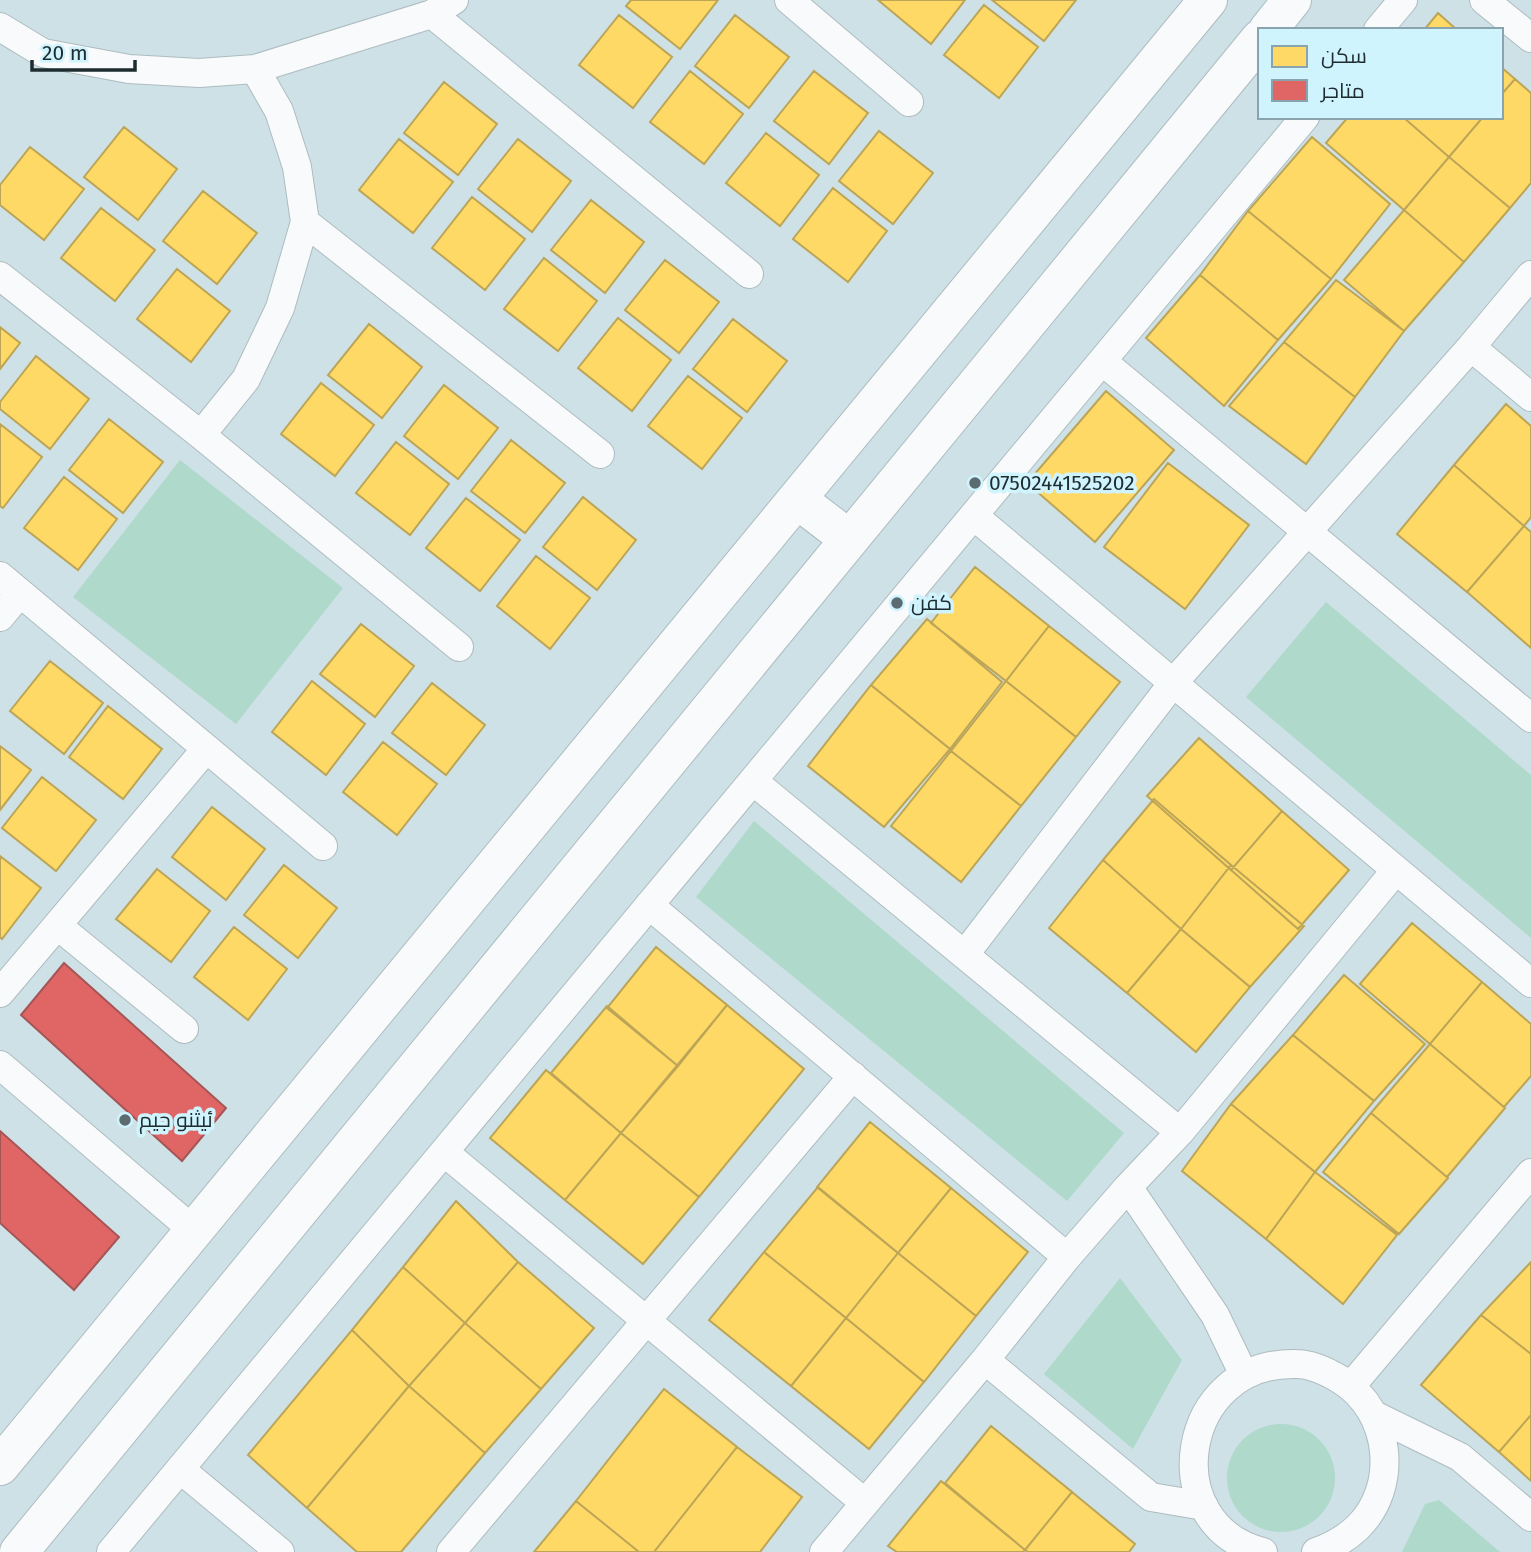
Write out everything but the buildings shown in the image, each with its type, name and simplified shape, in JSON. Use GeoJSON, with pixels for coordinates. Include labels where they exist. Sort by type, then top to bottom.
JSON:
{"type":"FeatureCollection","features":[{"type":"Feature","properties":{"kind":"street"},"geometry":{"type":"LineString","coordinates":[[789,0],[909,102]]}},
{"type":"Feature","properties":{"kind":"street"},"geometry":{"type":"LineString","coordinates":[[0,1466],[1208,0]]}},
{"type":"Feature","properties":{"kind":"street"},"geometry":{"type":"LineString","coordinates":[[1270,28],[1292,0]]}},
{"type":"Feature","properties":{"kind":"street"},"geometry":{"type":"LineString","coordinates":[[1380,28],[1403,0]]}},
{"type":"Feature","properties":{"kind":"street"},"geometry":{"type":"LineString","coordinates":[[1484,0],[1531,38]]}},
{"type":"Feature","properties":{"kind":"street"},"geometry":{"type":"LineString","coordinates":[[0,27],[43,52],[129,69],[199,73],[256,69],[443,7],[749,274]]}},
{"type":"Feature","properties":{"kind":"street"},"geometry":{"type":"LineString","coordinates":[[19,1552],[1258,41]]}},
{"type":"Feature","properties":{"kind":"street"},"geometry":{"type":"LineString","coordinates":[[201,435],[246,379],[280,307],[305,222],[296,167],[279,111],[256,69]]}},
{"type":"Feature","properties":{"kind":"street"},"geometry":{"type":"LineString","coordinates":[[111,1552],[1303,119]]}},
{"type":"Feature","properties":{"kind":"street"},"geometry":{"type":"LineString","coordinates":[[305,222],[600,454]]}},
{"type":"Feature","properties":{"kind":"street"},"geometry":{"type":"LineString","coordinates":[[965,954],[1173,683],[1471,347],[1531,275]]}},
{"type":"Feature","properties":{"kind":"street"},"geometry":{"type":"LineString","coordinates":[[0,276],[201,435],[459,647]]}},
{"type":"Feature","properties":{"kind":"street"},"geometry":{"type":"LineString","coordinates":[[1471,347],[1531,397]]}},
{"type":"Feature","properties":{"kind":"street"},"geometry":{"type":"LineString","coordinates":[[1102,361],[1531,718]]}},
{"type":"Feature","properties":{"kind":"street"},"geometry":{"type":"LineString","coordinates":[[798,500],[849,539]]}},
{"type":"Feature","properties":{"kind":"street"},"geometry":{"type":"LineString","coordinates":[[974,516],[1531,983]]}},
{"type":"Feature","properties":{"kind":"street"},"geometry":{"type":"LineString","coordinates":[[0,617],[10,584],[323,846]]}},
{"type":"Feature","properties":{"kind":"street"},"geometry":{"type":"LineString","coordinates":[[0,993],[206,749]]}},
{"type":"Feature","properties":{"kind":"street"},"geometry":{"type":"LineString","coordinates":[[753,781],[1180,1132]]}},
{"type":"Feature","properties":{"kind":"street"},"geometry":{"type":"LineString","coordinates":[[824,1552],[985,1360],[1067,1256],[1180,1132],[1396,870]]}},
{"type":"Feature","properties":{"kind":"street"},"geometry":{"type":"LineString","coordinates":[[649,905],[1067,1256]]}},
{"type":"Feature","properties":{"kind":"street"},"geometry":{"type":"LineString","coordinates":[[58,926],[184,1029]]}},
{"type":"Feature","properties":{"kind":"street"},"geometry":{"type":"LineString","coordinates":[[0,1065],[193,1230]]}},
{"type":"Feature","properties":{"kind":"street"},"geometry":{"type":"LineString","coordinates":[[451,1552],[853,1076]]}},
{"type":"Feature","properties":{"kind":"street"},"geometry":{"type":"LineString","coordinates":[[444,1152],[865,1503]]}},
{"type":"Feature","properties":{"kind":"street"},"geometry":{"type":"LineString","coordinates":[[1351,1386],[1531,1173]]}},
{"type":"Feature","properties":{"kind":"street"},"geometry":{"type":"LineString","coordinates":[[1128,1187],[1216,1315],[1244,1375]]}},
{"type":"Feature","properties":{"kind":"street"},"geometry":{"type":"LineString","coordinates":[[985,1360],[1152,1497],[1204,1506]]}},
{"type":"Feature","properties":{"kind":"street"},"geometry":{"type":"LineString","coordinates":[[1264,1552],[1221,1544],[1215,1522],[1204,1506],[1194,1477],[1194,1447],[1202,1418],[1220,1393],[1244,1375],[1270,1365],[1299,1364],[1327,1371],[1351,1386],[1364,1399],[1374,1415],[1384,1444],[1384,1474],[1375,1502],[1358,1527],[1329,1550]]}},
{"type":"Feature","properties":{"kind":"street"},"geometry":{"type":"LineString","coordinates":[[1374,1415],[1460,1457],[1531,1517]]}},
{"type":"Feature","properties":{"kind":"street"},"geometry":{"type":"LineString","coordinates":[[180,1469],[280,1552]]}},
{"type":"Feature","properties":{"kind":"green space"},"geometry":{"type":"Polygon","coordinates":[[[180,460],[343,588],[236,724],[73,597],[180,460]]]}},
{"type":"Feature","properties":{"kind":"green space"},"geometry":{"type":"Polygon","coordinates":[[[1326,602],[1531,775],[1531,938],[1246,697],[1326,602]]]}},
{"type":"Feature","properties":{"kind":"green space"},"geometry":{"type":"Polygon","coordinates":[[[754,821],[1124,1133],[1067,1201],[696,897],[754,821]]]}},
{"type":"Feature","properties":{"kind":"green space"},"geometry":{"type":"Polygon","coordinates":[[[1120,1278],[1182,1360],[1133,1449],[1044,1374],[1120,1278]]]}},
{"type":"Feature","properties":{"kind":"green space"},"geometry":{"type":"Polygon","coordinates":[[[1281,1424],[1302,1428],[1319,1440],[1331,1457],[1335,1478],[1331,1499],[1319,1516],[1302,1528],[1281,1532],[1260,1528],[1243,1516],[1231,1499],[1227,1478],[1231,1457],[1243,1440],[1260,1428],[1281,1424]]]}},
{"type":"Feature","properties":{"kind":"green space"},"geometry":{"type":"Polygon","coordinates":[[[1439,1500],[1500,1552],[1402,1552],[1425,1504],[1439,1500]]]}},
{"type":"Feature","properties":{"kind":"place","name":"07502441525202"},"geometry":{"type":"Point","coordinates":[975,483]}},
{"type":"Feature","properties":{"kind":"place","name":"كفن"},"geometry":{"type":"Point","coordinates":[897,603]}},
{"type":"Feature","properties":{"kind":"place","name":"ئيثنو جيم"},"geometry":{"type":"Point","coordinates":[125,1120]}}]}
